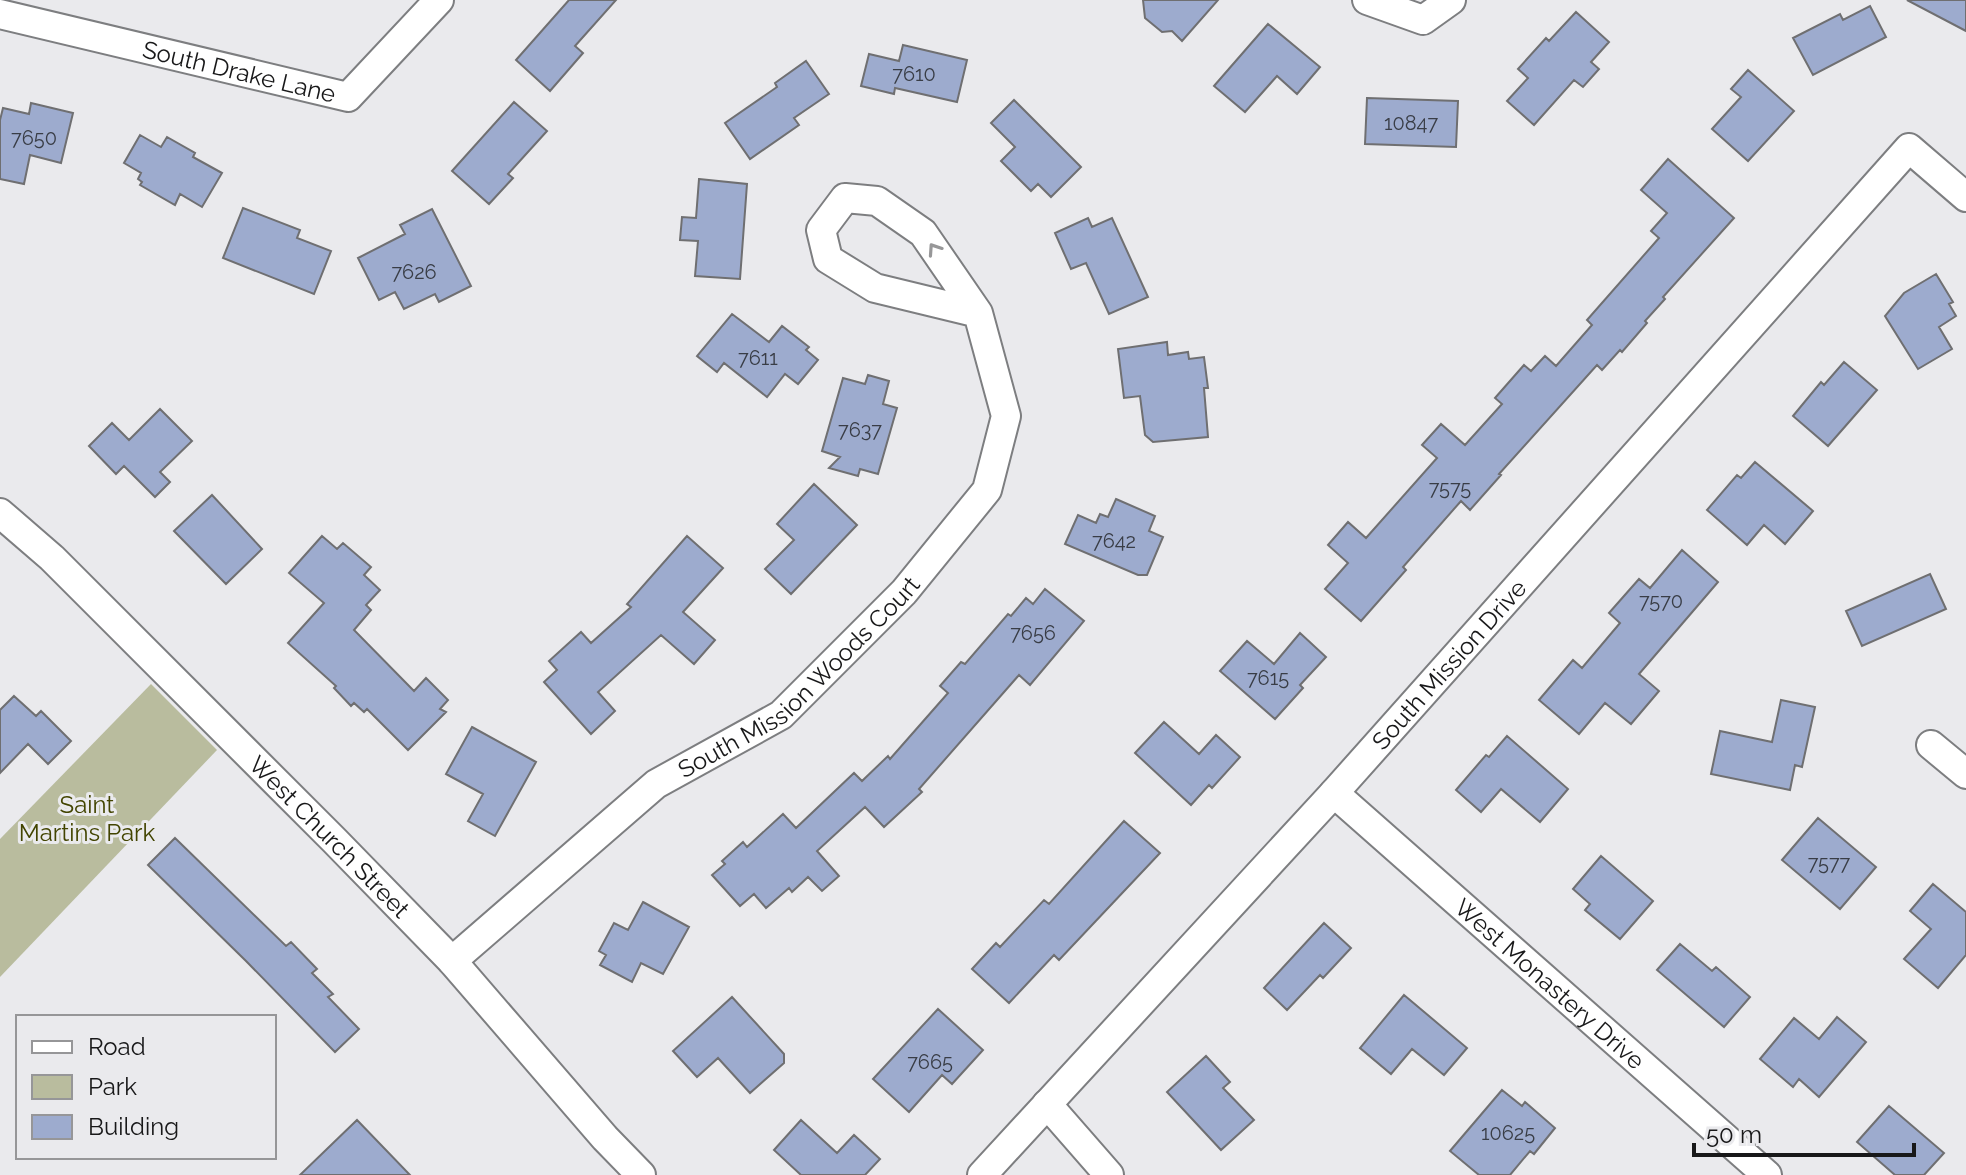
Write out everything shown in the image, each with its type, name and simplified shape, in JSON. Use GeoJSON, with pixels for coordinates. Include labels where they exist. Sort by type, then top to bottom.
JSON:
{"type":"FeatureCollection","features":[{"type":"Feature","properties":{"kind":"street","name":"South Drake Lane"},"geometry":{"type":"LineString","coordinates":[[0,14],[348,97],[439,0]]}},
{"type":"Feature","properties":{"kind":"street"},"geometry":{"type":"LineString","coordinates":[[1367,0],[1423,20],[1451,0]]}},
{"type":"Feature","properties":{"kind":"street","name":"South Mission Drive"},"geometry":{"type":"LineString","coordinates":[[982,1175],[1334,793],[1909,148],[1966,197]]}},
{"type":"Feature","properties":{"kind":"street","name":"South Mission Woods Court"},"geometry":{"type":"LineString","coordinates":[[452,961],[656,784],[781,715],[904,592],[987,490],[1006,416],[978,313],[923,233],[877,201],[845,198],[821,230],[828,259],[875,288],[978,313]]}},
{"type":"Feature","properties":{"kind":"street","name":"West Church Street"},"geometry":{"type":"LineString","coordinates":[[0,513],[52,558],[452,961],[605,1138],[641,1175]]}},
{"type":"Feature","properties":{"kind":"street"},"geometry":{"type":"LineString","coordinates":[[1931,745],[1966,774]]}},
{"type":"Feature","properties":{"kind":"street","name":"West Monastery Drive"},"geometry":{"type":"LineString","coordinates":[[1334,793],[1767,1175]]}},
{"type":"Feature","properties":{"kind":"street"},"geometry":{"type":"LineString","coordinates":[[1047,1104],[1109,1175]]}},
{"type":"Feature","properties":{"kind":"green space","name":"Saint Martins Park"},"geometry":{"type":"Polygon","coordinates":[[[151,684],[217,750],[0,977],[0,839],[151,684]]]}},
{"type":"Feature","properties":{"kind":"building"},"geometry":{"type":"Polygon","coordinates":[[[569,0],[616,0],[575,46],[583,53],[550,91],[516,60],[569,0]]]}},
{"type":"Feature","properties":{"kind":"building"},"geometry":{"type":"Polygon","coordinates":[[[1143,0],[1218,0],[1182,41],[1172,31],[1162,32],[1145,18],[1143,0]]]}},
{"type":"Feature","properties":{"kind":"building"},"geometry":{"type":"Polygon","coordinates":[[[1907,0],[1966,0],[1966,31],[1907,0]]]}},
{"type":"Feature","properties":{"kind":"building"},"geometry":{"type":"Polygon","coordinates":[[[1870,6],[1886,37],[1813,75],[1793,38],[1840,14],[1843,20],[1870,6]]]}},
{"type":"Feature","properties":{"kind":"building"},"geometry":{"type":"Polygon","coordinates":[[[1576,12],[1609,42],[1591,62],[1599,69],[1583,87],[1574,80],[1534,125],[1507,101],[1528,78],[1518,69],[1546,38],[1549,41],[1576,12]]]}},
{"type":"Feature","properties":{"kind":"building"},"geometry":{"type":"Polygon","coordinates":[[[1268,24],[1320,67],[1297,94],[1277,76],[1245,112],[1214,86],[1268,24]]]}},
{"type":"Feature","properties":{"kind":"building"},"geometry":{"type":"Polygon","coordinates":[[[903,45],[967,60],[957,102],[895,88],[894,94],[861,86],[869,54],[899,61],[903,45]]]}},
{"type":"Feature","properties":{"kind":"building"},"geometry":{"type":"Polygon","coordinates":[[[806,61],[829,94],[794,118],[799,125],[750,159],[725,123],[777,87],[775,83],[806,61]]]}},
{"type":"Feature","properties":{"kind":"building"},"geometry":{"type":"Polygon","coordinates":[[[1748,70],[1794,111],[1748,161],[1712,129],[1741,97],[1731,89],[1748,70]]]}},
{"type":"Feature","properties":{"kind":"building"},"geometry":{"type":"Polygon","coordinates":[[[1367,98],[1458,101],[1456,147],[1365,144],[1367,98]]]}},
{"type":"Feature","properties":{"kind":"building"},"geometry":{"type":"Polygon","coordinates":[[[1014,100],[1081,167],[1051,197],[1038,184],[1031,191],[1001,161],[1015,147],[991,123],[1014,100]]]}},
{"type":"Feature","properties":{"kind":"building"},"geometry":{"type":"Polygon","coordinates":[[[514,102],[547,131],[508,174],[513,178],[489,204],[452,171],[514,102]]]}},
{"type":"Feature","properties":{"kind":"building"},"geometry":{"type":"Polygon","coordinates":[[[31,103],[73,113],[61,163],[30,155],[24,184],[0,179],[0,120],[3,108],[29,114],[31,103]]]}},
{"type":"Feature","properties":{"kind":"building"},"geometry":{"type":"Polygon","coordinates":[[[140,135],[161,147],[167,137],[195,153],[193,157],[222,173],[202,207],[180,194],[175,205],[140,185],[142,182],[138,179],[141,173],[124,163],[140,135]]]}},
{"type":"Feature","properties":{"kind":"building"},"geometry":{"type":"Polygon","coordinates":[[[1668,159],[1734,218],[1663,297],[1665,299],[1622,352],[1620,350],[1602,370],[1597,365],[1470,510],[1461,501],[1361,621],[1325,589],[1348,563],[1328,545],[1348,522],[1366,538],[1437,458],[1422,445],[1441,424],[1465,445],[1502,404],[1495,398],[1524,365],[1531,371],[1545,356],[1556,366],[1592,325],[1587,320],[1659,238],[1651,231],[1667,213],[1641,190],[1668,159]]]}},
{"type":"Feature","properties":{"kind":"building"},"geometry":{"type":"Polygon","coordinates":[[[699,179],[747,184],[740,279],[695,276],[698,241],[680,240],[682,217],[696,218],[699,179]]]}},
{"type":"Feature","properties":{"kind":"building"},"geometry":{"type":"Polygon","coordinates":[[[243,208],[300,230],[297,238],[331,251],[314,294],[223,258],[243,208]]]}},
{"type":"Feature","properties":{"kind":"building"},"geometry":{"type":"Polygon","coordinates":[[[432,209],[471,286],[439,302],[435,294],[404,309],[395,292],[379,300],[358,258],[405,234],[400,225],[432,209]]]}},
{"type":"Feature","properties":{"kind":"building"},"geometry":{"type":"Polygon","coordinates":[[[1088,218],[1092,227],[1112,218],[1148,297],[1109,314],[1086,263],[1071,269],[1055,233],[1088,218]]]}},
{"type":"Feature","properties":{"kind":"building"},"geometry":{"type":"Polygon","coordinates":[[[1936,274],[1953,302],[1949,304],[1956,316],[1939,327],[1952,349],[1918,369],[1885,316],[1904,293],[1936,274]]]}},
{"type":"Feature","properties":{"kind":"building"},"geometry":{"type":"Polygon","coordinates":[[[732,314],[769,342],[782,326],[809,347],[806,350],[818,360],[798,384],[785,374],[767,397],[724,363],[717,372],[697,356],[732,314]]]}},
{"type":"Feature","properties":{"kind":"building"},"geometry":{"type":"Polygon","coordinates":[[[1167,342],[1168,355],[1188,352],[1189,359],[1204,357],[1208,388],[1204,388],[1208,437],[1153,442],[1145,435],[1140,396],[1124,398],[1118,349],[1167,342]]]}},
{"type":"Feature","properties":{"kind":"building"},"geometry":{"type":"Polygon","coordinates":[[[1844,362],[1877,390],[1828,446],[1793,416],[1821,382],[1824,385],[1844,362]]]}},
{"type":"Feature","properties":{"kind":"building"},"geometry":{"type":"Polygon","coordinates":[[[868,375],[889,381],[883,404],[897,408],[878,474],[860,469],[858,476],[829,468],[840,457],[822,451],[843,378],[865,384],[868,375]]]}},
{"type":"Feature","properties":{"kind":"building"},"geometry":{"type":"Polygon","coordinates":[[[160,409],[192,441],[160,472],[170,482],[155,497],[124,466],[116,474],[89,446],[112,423],[129,440],[160,409]]]}},
{"type":"Feature","properties":{"kind":"building"},"geometry":{"type":"Polygon","coordinates":[[[1755,462],[1813,511],[1785,544],[1764,525],[1747,545],[1707,510],[1737,475],[1741,478],[1755,462]]]}},
{"type":"Feature","properties":{"kind":"building"},"geometry":{"type":"Polygon","coordinates":[[[814,484],[857,525],[791,594],[765,569],[794,540],[777,524],[814,484]]]}},
{"type":"Feature","properties":{"kind":"building"},"geometry":{"type":"Polygon","coordinates":[[[212,495],[262,549],[226,584],[174,531],[212,495]]]}},
{"type":"Feature","properties":{"kind":"building"},"geometry":{"type":"Polygon","coordinates":[[[1116,499],[1155,516],[1149,531],[1163,537],[1147,575],[1138,575],[1065,544],[1078,515],[1096,523],[1100,514],[1108,517],[1116,499]]]}},
{"type":"Feature","properties":{"kind":"building"},"geometry":{"type":"Polygon","coordinates":[[[322,536],[337,549],[343,543],[371,567],[364,575],[380,590],[366,605],[371,610],[354,630],[414,691],[426,678],[448,700],[440,709],[446,712],[408,750],[367,709],[364,712],[354,703],[351,706],[334,688],[336,686],[288,643],[324,603],[289,573],[322,536]]]}},
{"type":"Feature","properties":{"kind":"building"},"geometry":{"type":"Polygon","coordinates":[[[687,536],[723,568],[683,612],[715,640],[694,664],[661,635],[598,692],[615,711],[591,734],[544,682],[557,670],[549,661],[581,632],[591,643],[631,607],[627,604],[687,536]]]}},
{"type":"Feature","properties":{"kind":"building"},"geometry":{"type":"Polygon","coordinates":[[[1682,550],[1718,582],[1639,674],[1659,691],[1631,724],[1605,703],[1579,734],[1539,700],[1573,660],[1582,668],[1620,623],[1609,613],[1639,579],[1650,588],[1682,550]]]}},
{"type":"Feature","properties":{"kind":"building"},"geometry":{"type":"Polygon","coordinates":[[[1930,574],[1946,609],[1862,646],[1846,611],[1930,574]]]}},
{"type":"Feature","properties":{"kind":"building"},"geometry":{"type":"Polygon","coordinates":[[[1045,589],[1084,621],[1030,685],[1019,675],[919,789],[922,792],[884,827],[865,807],[817,851],[839,876],[822,891],[808,877],[792,892],[789,888],[766,908],[754,894],[740,906],[712,875],[725,864],[722,861],[743,842],[747,847],[783,814],[796,828],[854,773],[862,781],[888,756],[890,759],[948,693],[940,686],[961,662],[965,664],[1026,598],[1033,604],[1045,589]]]}},
{"type":"Feature","properties":{"kind":"building"},"geometry":{"type":"Polygon","coordinates":[[[1300,633],[1326,657],[1275,719],[1220,671],[1247,641],[1274,664],[1300,633]]]}},
{"type":"Feature","properties":{"kind":"building"},"geometry":{"type":"Polygon","coordinates":[[[14,696],[36,716],[41,711],[71,741],[48,764],[28,744],[0,773],[0,710],[14,696]]]}},
{"type":"Feature","properties":{"kind":"building"},"geometry":{"type":"Polygon","coordinates":[[[1781,700],[1815,707],[1802,767],[1795,765],[1790,790],[1711,774],[1720,731],[1772,742],[1781,700]]]}},
{"type":"Feature","properties":{"kind":"building"},"geometry":{"type":"Polygon","coordinates":[[[1164,722],[1199,754],[1216,735],[1240,757],[1212,788],[1209,785],[1191,805],[1135,753],[1164,722]]]}},
{"type":"Feature","properties":{"kind":"building"},"geometry":{"type":"Polygon","coordinates":[[[472,727],[536,762],[495,836],[468,821],[483,794],[446,774],[472,727]]]}},
{"type":"Feature","properties":{"kind":"building"},"geometry":{"type":"Polygon","coordinates":[[[1507,736],[1568,789],[1540,822],[1501,789],[1481,812],[1456,790],[1507,736]]]}},
{"type":"Feature","properties":{"kind":"building"},"geometry":{"type":"Polygon","coordinates":[[[1818,818],[1876,867],[1840,909],[1782,860],[1818,818]]]}},
{"type":"Feature","properties":{"kind":"building"},"geometry":{"type":"Polygon","coordinates":[[[1124,821],[1160,853],[1059,960],[1054,955],[1009,1003],[972,969],[996,943],[1000,947],[1044,900],[1049,904],[1124,821]]]}},
{"type":"Feature","properties":{"kind":"building"},"geometry":{"type":"Polygon","coordinates":[[[175,838],[286,946],[291,942],[317,969],[312,973],[333,994],[328,997],[359,1029],[335,1052],[148,865],[175,838]]]}},
{"type":"Feature","properties":{"kind":"building"},"geometry":{"type":"Polygon","coordinates":[[[1601,856],[1653,901],[1620,939],[1585,910],[1590,904],[1573,889],[1601,856]]]}},
{"type":"Feature","properties":{"kind":"building"},"geometry":{"type":"Polygon","coordinates":[[[1933,884],[1966,912],[1966,955],[1938,988],[1904,959],[1931,929],[1910,911],[1933,884]]]}},
{"type":"Feature","properties":{"kind":"building"},"geometry":{"type":"Polygon","coordinates":[[[643,902],[689,927],[663,974],[641,963],[632,982],[600,965],[606,955],[599,951],[614,923],[628,930],[643,902]]]}},
{"type":"Feature","properties":{"kind":"building"},"geometry":{"type":"Polygon","coordinates":[[[1324,923],[1351,948],[1287,1010],[1264,988],[1324,923]]]}},
{"type":"Feature","properties":{"kind":"building"},"geometry":{"type":"Polygon","coordinates":[[[1680,944],[1712,971],[1716,967],[1750,997],[1724,1027],[1657,970],[1680,944]]]}},
{"type":"Feature","properties":{"kind":"building"},"geometry":{"type":"Polygon","coordinates":[[[1404,995],[1467,1048],[1444,1075],[1412,1049],[1391,1074],[1360,1048],[1404,995]]]}},
{"type":"Feature","properties":{"kind":"building"},"geometry":{"type":"Polygon","coordinates":[[[732,997],[784,1054],[784,1063],[750,1093],[718,1058],[697,1077],[673,1051],[732,997]]]}},
{"type":"Feature","properties":{"kind":"building"},"geometry":{"type":"Polygon","coordinates":[[[938,1009],[983,1050],[952,1084],[942,1075],[909,1112],[873,1079],[938,1009]]]}},
{"type":"Feature","properties":{"kind":"building"},"geometry":{"type":"Polygon","coordinates":[[[1837,1017],[1866,1042],[1819,1097],[1799,1079],[1793,1087],[1760,1059],[1794,1018],[1819,1039],[1837,1017]]]}},
{"type":"Feature","properties":{"kind":"building"},"geometry":{"type":"Polygon","coordinates":[[[1206,1056],[1230,1082],[1223,1088],[1254,1120],[1221,1150],[1167,1092],[1206,1056]]]}},
{"type":"Feature","properties":{"kind":"building"},"geometry":{"type":"Polygon","coordinates":[[[1502,1090],[1522,1106],[1525,1102],[1555,1128],[1534,1154],[1530,1151],[1510,1175],[1479,1175],[1450,1151],[1502,1090]]]}},
{"type":"Feature","properties":{"kind":"building"},"geometry":{"type":"Polygon","coordinates":[[[1889,1106],[1944,1153],[1924,1175],[1895,1175],[1857,1142],[1889,1106]]]}},
{"type":"Feature","properties":{"kind":"building"},"geometry":{"type":"Polygon","coordinates":[[[357,1120],[410,1175],[300,1175],[357,1120]]]}},
{"type":"Feature","properties":{"kind":"building"},"geometry":{"type":"Polygon","coordinates":[[[801,1120],[837,1153],[854,1135],[880,1159],[865,1175],[801,1175],[774,1150],[801,1120]]]}}]}
